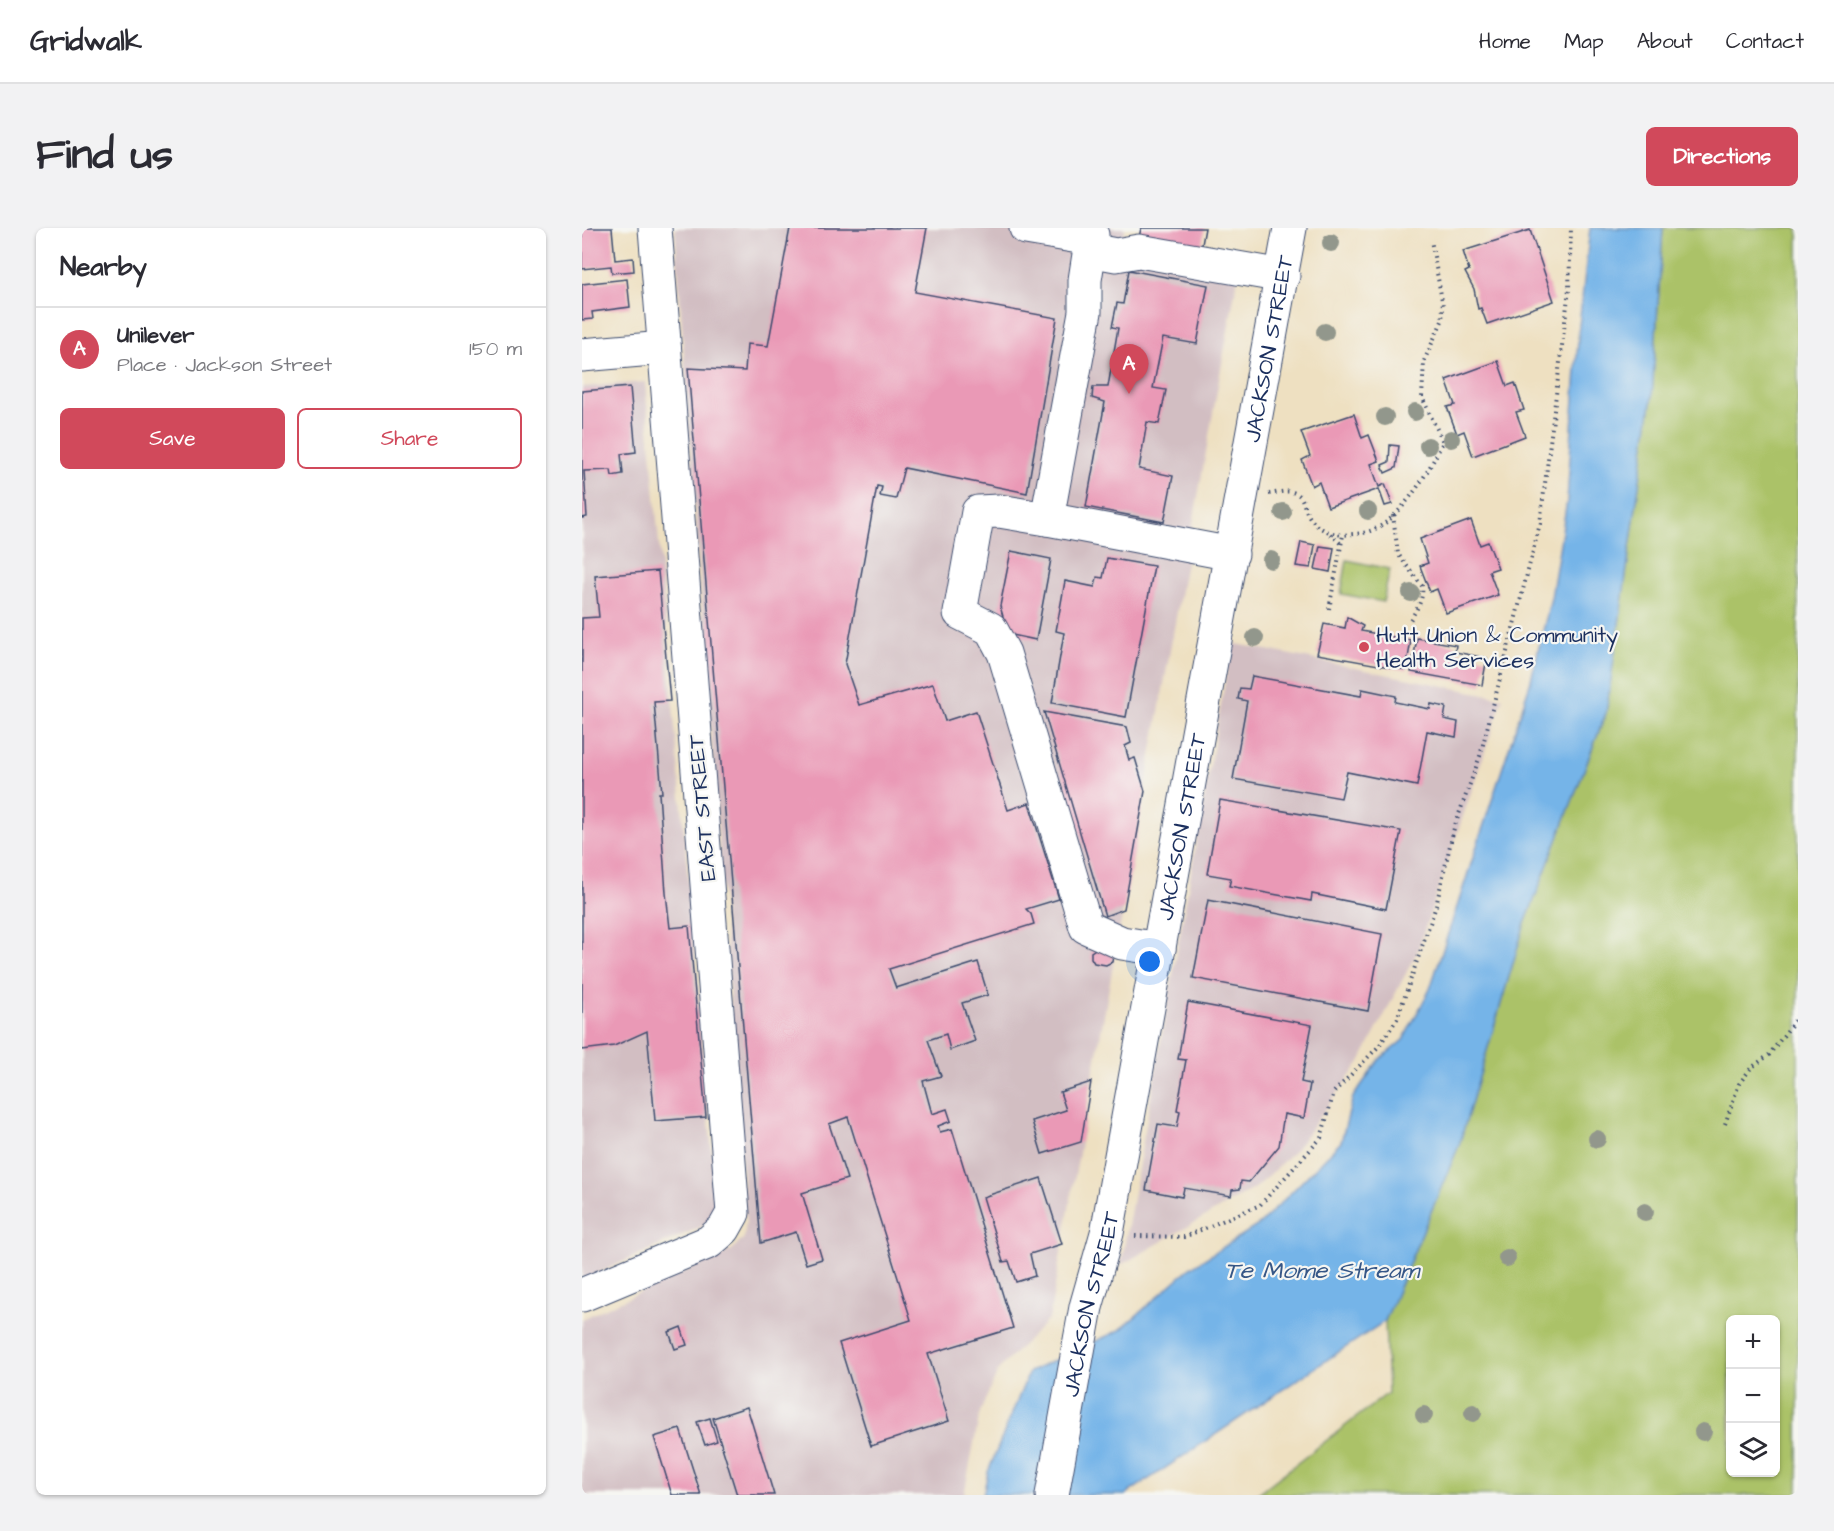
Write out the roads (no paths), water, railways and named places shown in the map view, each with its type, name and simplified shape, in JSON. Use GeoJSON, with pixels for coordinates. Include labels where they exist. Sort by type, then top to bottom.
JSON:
{"type":"FeatureCollection","features":[{"type":"Feature","properties":{"kind":"street","name":"EAST STREET"},"geometry":{"type":"LineString","coordinates":[[582,1295],[709,1242],[724,1229],[733,1213],[655,228]]}},
{"type":"Feature","properties":{"kind":"street"},"geometry":{"type":"LineString","coordinates":[[1026,228],[1091,242],[1116,255],[1139,250],[1283,276]]}},
{"type":"Feature","properties":{"kind":"street","name":"JACKSON STREET"},"geometry":{"type":"LineString","coordinates":[[1052,1495],[1086,1307],[1107,1233],[1290,228]]}},
{"type":"Feature","properties":{"kind":"street"},"geometry":{"type":"LineString","coordinates":[[1047,519],[1085,312],[1085,280],[1091,242]]}},
{"type":"Feature","properties":{"kind":"street"},"geometry":{"type":"LineString","coordinates":[[582,356],[664,348]]}},
{"type":"Feature","properties":{"kind":"street"},"geometry":{"type":"LineString","coordinates":[[1159,949],[1122,943],[1086,927],[1004,653],[991,630],[960,613],[978,512],[999,511],[1232,554]]}},
{"type":"Feature","properties":{"kind":"water","name":"Te Mome Stream"},"geometry":{"type":"Polygon","coordinates":[[[1590,228],[1663,228],[1652,396],[1606,713],[1524,926],[1459,1145],[1385,1321],[1125,1495],[983,1495],[988,1472],[1029,1372],[1120,1330],[1190,1268],[1260,1224],[1341,1142],[1353,1097],[1379,1060],[1403,1040],[1430,989],[1530,684],[1551,598],[1567,501],[1579,326],[1590,228]]]}},
{"type":"Feature","properties":{"kind":"place","name":"Unilever"},"geometry":{"type":"Point","coordinates":[1129,394]}},
{"type":"Feature","properties":{"kind":"place","name":"Hutt Union & Community Health Services"},"geometry":{"type":"Point","coordinates":[1364,647]}}]}
